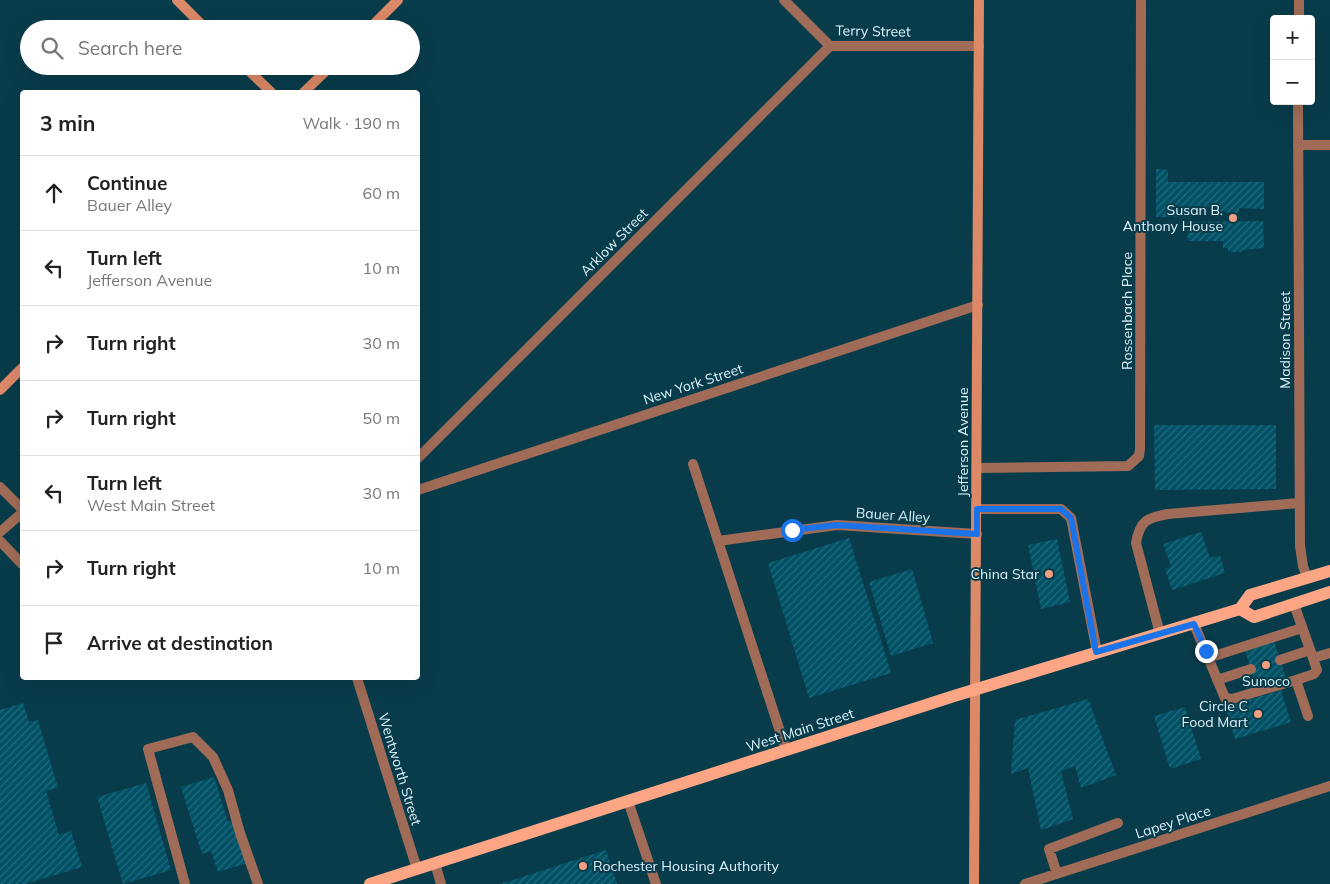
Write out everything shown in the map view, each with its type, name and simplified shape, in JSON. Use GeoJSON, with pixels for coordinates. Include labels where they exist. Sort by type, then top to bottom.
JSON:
{"type":"FeatureCollection","features":[{"type":"Feature","properties":{"kind":"main road"},"geometry":{"type":"LineString","coordinates":[[177,0],[197,20]]}},
{"type":"Feature","properties":{"kind":"main road"},"geometry":{"type":"LineString","coordinates":[[378,20],[398,0]]}},
{"type":"Feature","properties":{"kind":"main road","name":"Jefferson Avenue"},"geometry":{"type":"LineString","coordinates":[[974,884],[979,0]]}},
{"type":"Feature","properties":{"kind":"main road"},"geometry":{"type":"LineString","coordinates":[[253,75],[269,90]]}},
{"type":"Feature","properties":{"kind":"main road"},"geometry":{"type":"LineString","coordinates":[[306,90],[322,75]]}},
{"type":"Feature","properties":{"kind":"main road"},"geometry":{"type":"LineString","coordinates":[[0,390],[20,370]]}},
{"type":"Feature","properties":{"kind":"main road","name":"West Main Street"},"geometry":{"type":"LineString","coordinates":[[372,884],[976,689],[1240,609],[1250,595],[1330,570]]}},
{"type":"Feature","properties":{"kind":"main road","name":"West Main Street"},"geometry":{"type":"LineString","coordinates":[[1240,609],[1254,616],[1330,592]]}},
{"type":"Feature","properties":{"kind":"street","name":"Terry Street"},"geometry":{"type":"LineString","coordinates":[[784,0],[830,46],[979,46]]}},
{"type":"Feature","properties":{"kind":"street","name":"Rossenbach Place"},"geometry":{"type":"LineString","coordinates":[[977,468],[1128,466],[1139,456],[1141,0]]}},
{"type":"Feature","properties":{"kind":"street"},"geometry":{"type":"LineString","coordinates":[[1299,0],[1299,15]]}},
{"type":"Feature","properties":{"kind":"street","name":"Arklow Street"},"geometry":{"type":"LineString","coordinates":[[420,456],[830,46]]}},
{"type":"Feature","properties":{"kind":"street","name":"Madison Street"},"geometry":{"type":"LineString","coordinates":[[1298,105],[1299,503],[1300,546],[1302,566],[1306,578]]}},
{"type":"Feature","properties":{"kind":"street"},"geometry":{"type":"LineString","coordinates":[[1298,145],[1330,145]]}},
{"type":"Feature","properties":{"kind":"street","name":"New York Street"},"geometry":{"type":"LineString","coordinates":[[420,489],[978,305]]}},
{"type":"Feature","properties":{"kind":"street"},"geometry":{"type":"LineString","coordinates":[[693,464],[786,750]]}},
{"type":"Feature","properties":{"kind":"street"},"geometry":{"type":"LineString","coordinates":[[0,487],[20,509]]}},
{"type":"Feature","properties":{"kind":"street"},"geometry":{"type":"LineString","coordinates":[[1160,634],[1136,543],[1138,531],[1143,522],[1153,517],[1168,514],[1299,503]]}},
{"type":"Feature","properties":{"kind":"street"},"geometry":{"type":"LineString","coordinates":[[977,509],[1061,509],[1071,518],[1096,652]]}},
{"type":"Feature","properties":{"kind":"street"},"geometry":{"type":"LineString","coordinates":[[0,532],[20,513]]}},
{"type":"Feature","properties":{"kind":"street","name":"Bauer Alley"},"geometry":{"type":"LineString","coordinates":[[718,541],[837,525],[977,534]]}},
{"type":"Feature","properties":{"kind":"street"},"geometry":{"type":"LineString","coordinates":[[0,541],[20,562]]}},
{"type":"Feature","properties":{"kind":"street"},"geometry":{"type":"LineString","coordinates":[[1194,624],[1225,698],[1232,699],[1314,674],[1317,670],[1294,604]]}},
{"type":"Feature","properties":{"kind":"street"},"geometry":{"type":"LineString","coordinates":[[1208,658],[1302,628]]}},
{"type":"Feature","properties":{"kind":"street"},"geometry":{"type":"LineString","coordinates":[[1280,660],[1311,654],[1330,653]]}},
{"type":"Feature","properties":{"kind":"street"},"geometry":{"type":"LineString","coordinates":[[1217,680],[1251,669]]}},
{"type":"Feature","properties":{"kind":"street","name":"Wentworth Street"},"geometry":{"type":"LineString","coordinates":[[358,680],[417,869]]}},
{"type":"Feature","properties":{"kind":"street"},"geometry":{"type":"LineString","coordinates":[[1296,680],[1308,716]]}},
{"type":"Feature","properties":{"kind":"street"},"geometry":{"type":"LineString","coordinates":[[185,884],[148,749],[193,737],[213,757],[228,790],[240,833],[258,884]]}},
{"type":"Feature","properties":{"kind":"street","name":"Lapey Place"},"geometry":{"type":"LineString","coordinates":[[1025,884],[1330,786]]}},
{"type":"Feature","properties":{"kind":"street"},"geometry":{"type":"LineString","coordinates":[[628,801],[656,884]]}},
{"type":"Feature","properties":{"kind":"street"},"geometry":{"type":"LineString","coordinates":[[1057,874],[1049,849],[1118,823]]}},
{"type":"Feature","properties":{"kind":"street"},"geometry":{"type":"LineString","coordinates":[[435,864],[441,884]]}},
{"type":"Feature","properties":{"kind":"building"},"geometry":{"type":"Polygon","coordinates":[[[1156,169],[1168,170],[1168,182],[1264,182],[1264,209],[1239,208],[1238,213],[1220,212],[1221,207],[1190,207],[1191,217],[1156,217],[1156,169]]]}},
{"type":"Feature","properties":{"kind":"building"},"geometry":{"type":"Polygon","coordinates":[[[1263,221],[1264,248],[1242,250],[1242,252],[1228,252],[1228,248],[1223,248],[1223,241],[1188,241],[1187,222],[1263,221]]]}},
{"type":"Feature","properties":{"kind":"building"},"geometry":{"type":"Polygon","coordinates":[[[1154,425],[1276,425],[1276,489],[1155,490],[1154,425]]]}},
{"type":"Feature","properties":{"kind":"building"},"geometry":{"type":"Polygon","coordinates":[[[1201,532],[1210,558],[1220,555],[1225,573],[1172,590],[1165,569],[1171,567],[1163,544],[1201,532]]]}},
{"type":"Feature","properties":{"kind":"building"},"geometry":{"type":"Polygon","coordinates":[[[849,538],[891,673],[809,698],[768,563],[849,538]]]}},
{"type":"Feature","properties":{"kind":"building","name":"China Star"},"geometry":{"type":"Polygon","coordinates":[[[1057,539],[1070,602],[1041,609],[1028,545],[1057,539]]]}},
{"type":"Feature","properties":{"kind":"building"},"geometry":{"type":"Polygon","coordinates":[[[912,569],[933,643],[891,656],[869,582],[912,569]]]}},
{"type":"Feature","properties":{"kind":"building","name":"Sunoco"},"geometry":{"type":"Polygon","coordinates":[[[1274,641],[1286,678],[1257,688],[1245,650],[1274,641]]]}},
{"type":"Feature","properties":{"kind":"building","name":"Circle C Food Mart"},"geometry":{"type":"Polygon","coordinates":[[[1281,690],[1291,722],[1235,739],[1226,707],[1281,690]]]}},
{"type":"Feature","properties":{"kind":"building"},"geometry":{"type":"Polygon","coordinates":[[[1088,699],[1116,775],[1081,788],[1075,766],[1061,771],[1073,819],[1041,830],[1028,768],[1011,774],[1015,720],[1088,699]]]}},
{"type":"Feature","properties":{"kind":"building"},"geometry":{"type":"Polygon","coordinates":[[[23,703],[29,722],[38,720],[58,788],[46,791],[59,835],[71,831],[82,867],[25,884],[0,884],[0,710],[23,703]]]}},
{"type":"Feature","properties":{"kind":"building"},"geometry":{"type":"Polygon","coordinates":[[[1185,707],[1201,759],[1170,769],[1154,716],[1185,707]]]}},
{"type":"Feature","properties":{"kind":"building"},"geometry":{"type":"Polygon","coordinates":[[[214,777],[228,822],[233,820],[247,863],[218,872],[211,851],[202,854],[181,787],[214,777]]]}},
{"type":"Feature","properties":{"kind":"building"},"geometry":{"type":"Polygon","coordinates":[[[146,783],[171,870],[123,884],[97,797],[146,783]]]}},
{"type":"Feature","properties":{"kind":"building","name":"Rochester Housing Authority"},"geometry":{"type":"Polygon","coordinates":[[[606,850],[617,884],[500,884],[606,850]]]}},
{"type":"Feature","properties":{"kind":"place","name":"Susan B. Anthony House"},"geometry":{"type":"Point","coordinates":[1233,218]}},
{"type":"Feature","properties":{"kind":"place","name":"China Star"},"geometry":{"type":"Point","coordinates":[1049,574]}},
{"type":"Feature","properties":{"kind":"place","name":"Sunoco"},"geometry":{"type":"Point","coordinates":[1266,665]}},
{"type":"Feature","properties":{"kind":"place","name":"Circle C Food Mart"},"geometry":{"type":"Point","coordinates":[1258,714]}},
{"type":"Feature","properties":{"kind":"place","name":"Rochester Housing Authority"},"geometry":{"type":"Point","coordinates":[583,866]}},
{"type":"Feature","properties":{"kind":"route"},"geometry":{"type":"LineString","coordinates":[[792,530],[837,525],[977,534],[977,509],[1061,509],[1071,518],[1096,652],[1194,624],[1206,651]]}}]}
